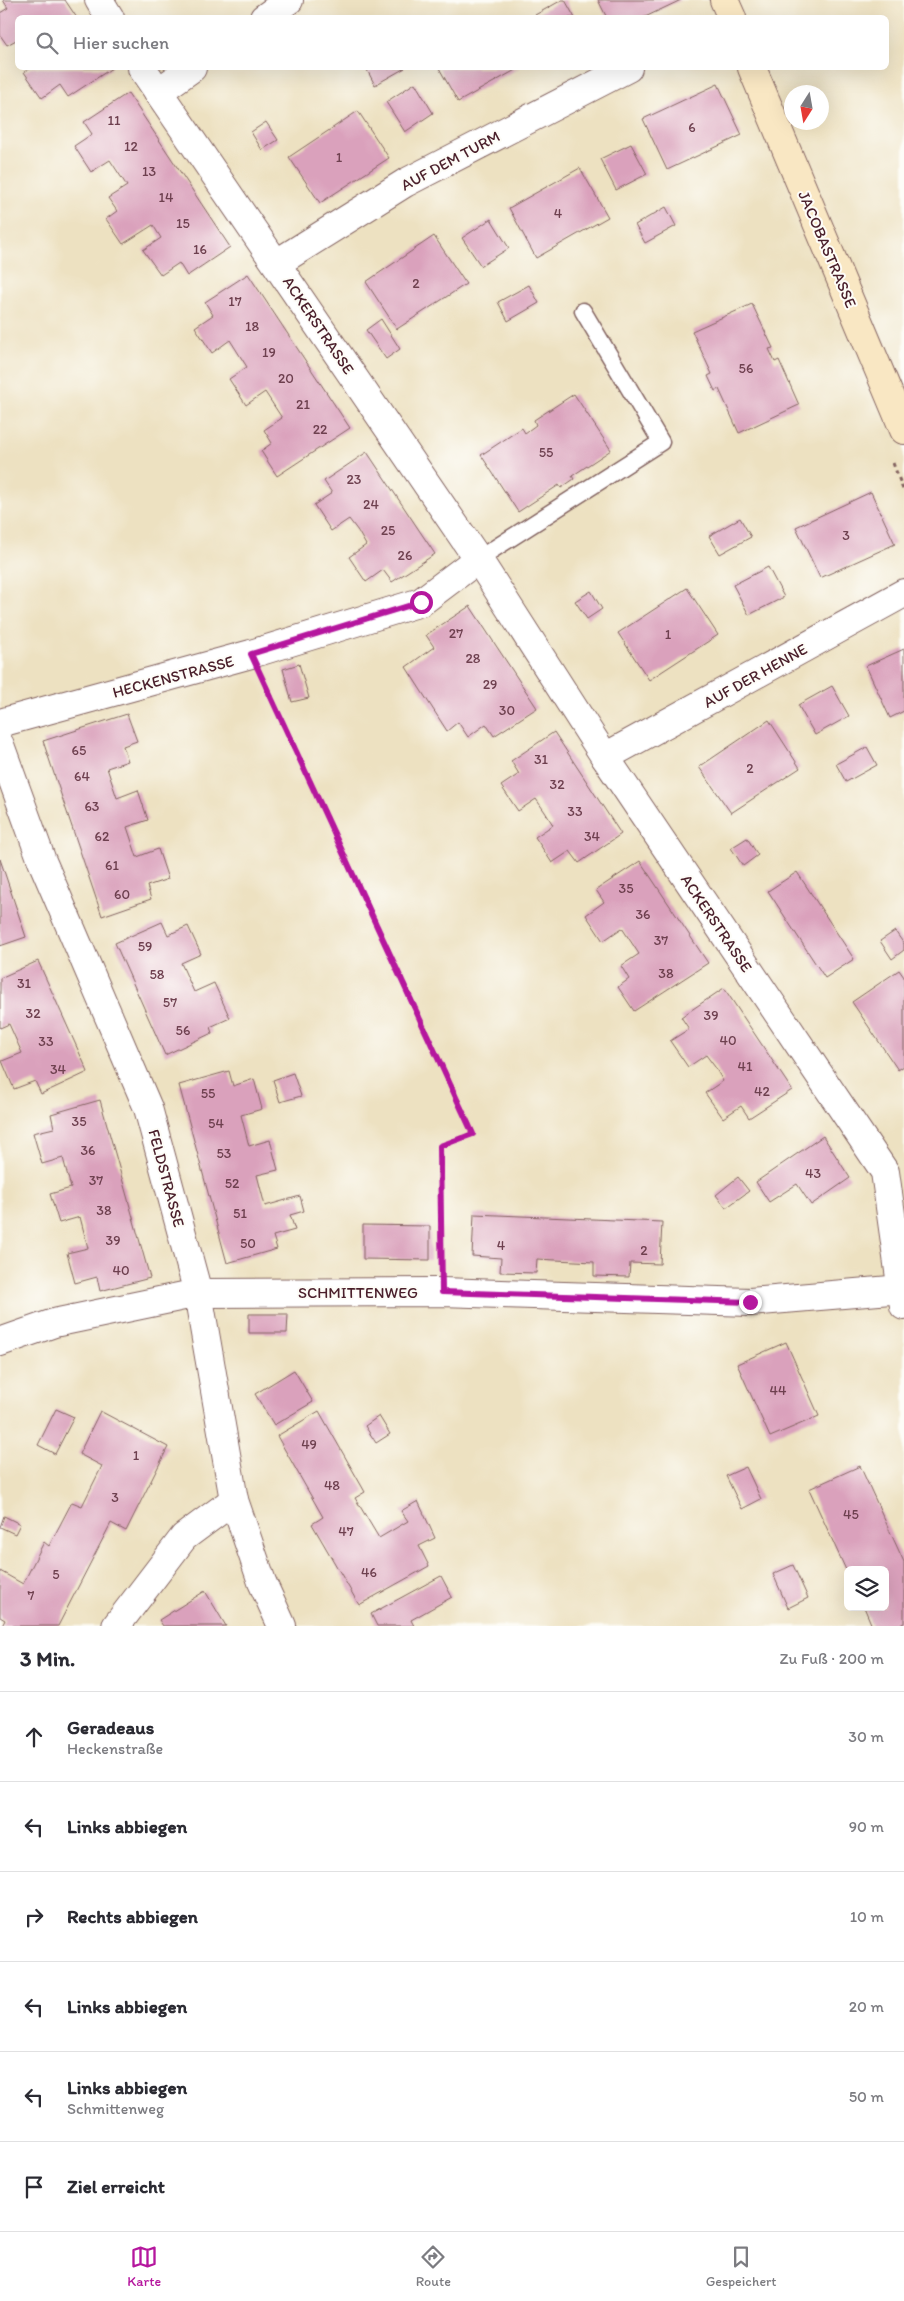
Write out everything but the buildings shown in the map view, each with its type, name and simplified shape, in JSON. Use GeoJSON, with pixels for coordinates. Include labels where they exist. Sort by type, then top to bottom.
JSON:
{"type":"FeatureCollection","features":[{"type":"Feature","properties":{"kind":"street"},"geometry":{"type":"LineString","coordinates":[[99,0],[108,15]]}},
{"type":"Feature","properties":{"kind":"street"},"geometry":{"type":"LineString","coordinates":[[268,15],[289,0]]}},
{"type":"Feature","properties":{"kind":"street"},"geometry":{"type":"LineString","coordinates":[[724,0],[731,15]]}},
{"type":"Feature","properties":{"kind":"street","name":"ACKERSTRASSE"},"geometry":{"type":"LineString","coordinates":[[143,70],[478,559],[605,757],[886,1172],[903,1298]]}},
{"type":"Feature","properties":{"kind":"street"},"geometry":{"type":"LineString","coordinates":[[158,92],[189,70]]}},
{"type":"Feature","properties":{"kind":"street","name":"AUF DEM TURM"},"geometry":{"type":"LineString","coordinates":[[277,263],[405,183],[624,70]]}},
{"type":"Feature","properties":{"kind":"street","name":"JACOBASTRASSE"},"geometry":{"type":"LineString","coordinates":[[753,70],[904,430]]}},
{"type":"Feature","properties":{"kind":"street","name":"HECKENSTRASSE"},"geometry":{"type":"LineString","coordinates":[[0,723],[251,654],[421,602],[478,559]]}},
{"type":"Feature","properties":{"kind":"street","name":"AUF DER HENNE"},"geometry":{"type":"LineString","coordinates":[[605,757],[904,593]]}},
{"type":"Feature","properties":{"kind":"street","name":"FELDSTRASSE"},"geometry":{"type":"LineString","coordinates":[[0,745],[42,861],[148,1108],[198,1293],[234,1500],[262,1582],[282,1626]]}},
{"type":"Feature","properties":{"kind":"street","name":"SCHMITTENWEG"},"geometry":{"type":"LineString","coordinates":[[0,1342],[54,1323],[198,1293],[442,1292],[750,1302],[903,1298]]}},
{"type":"Feature","properties":{"kind":"street"},"geometry":{"type":"LineString","coordinates":[[116,1626],[184,1537],[234,1500]]}},
{"type":"Feature","properties":{"kind":"lane"},"geometry":{"type":"LineString","coordinates":[[478,559],[661,442],[583,311]]}},
{"type":"Feature","properties":{"kind":"path"},"geometry":{"type":"LineString","coordinates":[[251,654],[473,1134],[440,1146],[442,1292]]}},
{"type":"Feature","properties":{"kind":"route"},"geometry":{"type":"LineString","coordinates":[[421,602],[251,654],[473,1134],[440,1146],[442,1292],[750,1302]]}}]}
